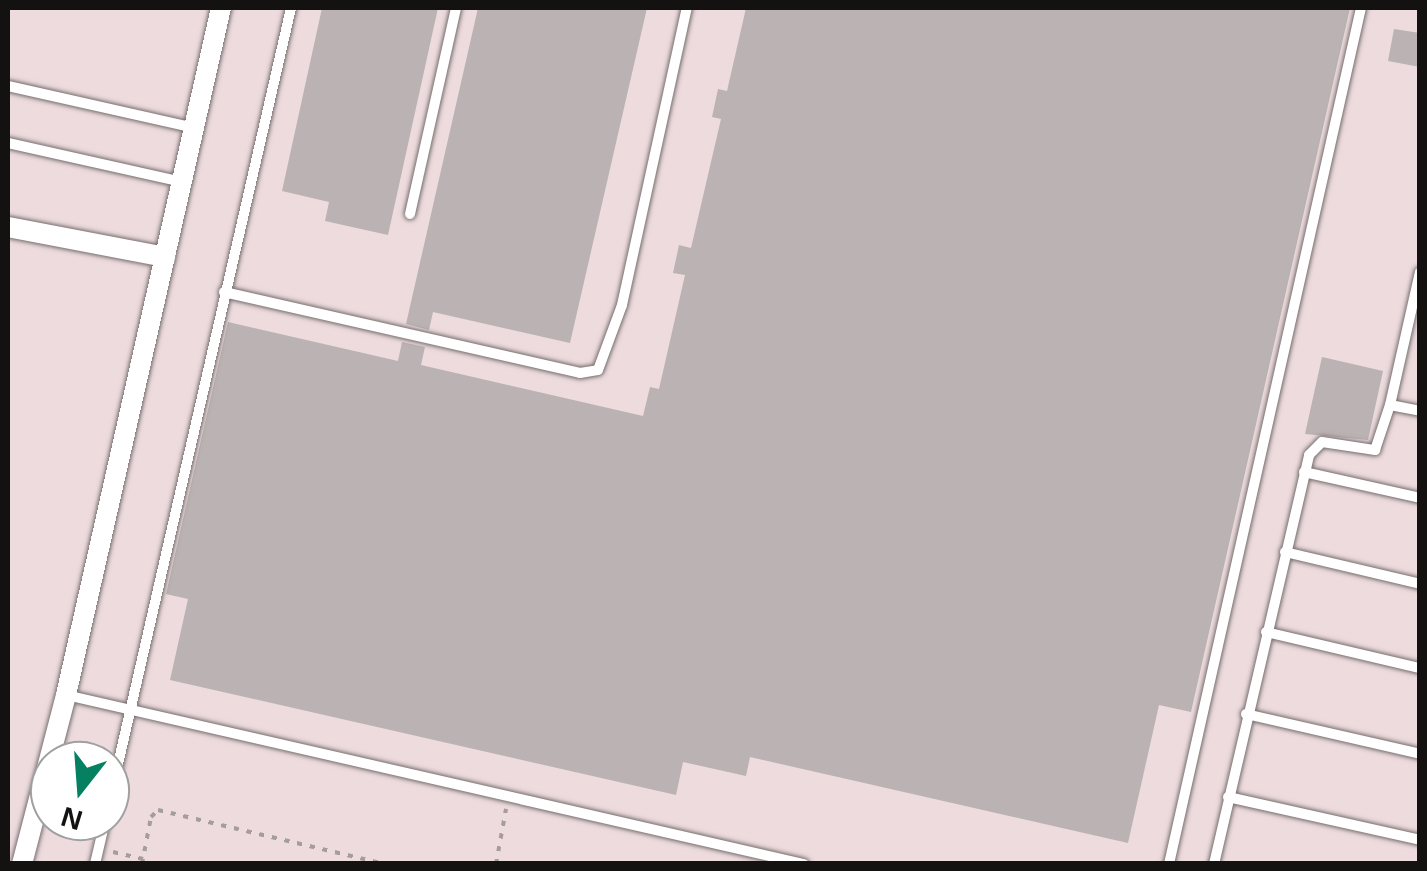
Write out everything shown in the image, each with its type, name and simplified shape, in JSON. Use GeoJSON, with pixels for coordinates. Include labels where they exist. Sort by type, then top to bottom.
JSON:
{"type":"FeatureCollection","features":[{"type":"Feature","properties":{"kind":"street"},"geometry":{"type":"LineString","coordinates":[[22,864],[66,695],[165,257],[185,127],[221,8]]}},
{"type":"Feature","properties":{"kind":"street"},"geometry":{"type":"LineString","coordinates":[[8,227],[165,257]]}},
{"type":"Feature","properties":{"kind":"lane"},"geometry":{"type":"LineString","coordinates":[[123,741],[290,8]]}},
{"type":"Feature","properties":{"kind":"lane"},"geometry":{"type":"LineString","coordinates":[[410,214],[456,8]]}},
{"type":"Feature","properties":{"kind":"lane"},"geometry":{"type":"LineString","coordinates":[[224,292],[580,373],[598,370],[622,305],[687,8]]}},
{"type":"Feature","properties":{"kind":"lane"},"geometry":{"type":"LineString","coordinates":[[1169,864],[1361,8]]}},
{"type":"Feature","properties":{"kind":"lane"},"geometry":{"type":"LineString","coordinates":[[8,86],[185,127]]}},
{"type":"Feature","properties":{"kind":"lane"},"geometry":{"type":"LineString","coordinates":[[8,144],[175,181]]}},
{"type":"Feature","properties":{"kind":"lane"},"geometry":{"type":"LineString","coordinates":[[1214,864],[1308,455],[1322,442],[1378,448],[1414,324],[1420,272]]}},
{"type":"Feature","properties":{"kind":"lane"},"geometry":{"type":"LineString","coordinates":[[1390,404],[1420,412]]}},
{"type":"Feature","properties":{"kind":"lane"},"geometry":{"type":"LineString","coordinates":[[1304,472],[1420,498]]}},
{"type":"Feature","properties":{"kind":"lane"},"geometry":{"type":"LineString","coordinates":[[1285,552],[1420,584]]}},
{"type":"Feature","properties":{"kind":"lane"},"geometry":{"type":"LineString","coordinates":[[1266,632],[1420,668]]}},
{"type":"Feature","properties":{"kind":"lane"},"geometry":{"type":"LineString","coordinates":[[66,695],[804,864]]}},
{"type":"Feature","properties":{"kind":"lane"},"geometry":{"type":"LineString","coordinates":[[1246,714],[1420,754]]}},
{"type":"Feature","properties":{"kind":"lane"},"geometry":{"type":"LineString","coordinates":[[1228,797],[1420,840]]}},
{"type":"Feature","properties":{"kind":"lane"},"geometry":{"type":"LineString","coordinates":[[96,864],[101,841]]}},
{"type":"Feature","properties":{"kind":"path"},"geometry":{"type":"LineString","coordinates":[[496,864],[509,795]]}},
{"type":"Feature","properties":{"kind":"path"},"geometry":{"type":"LineString","coordinates":[[99,850],[142,861],[151,817],[158,810],[384,864]]}},
{"type":"Feature","properties":{"kind":"shaded area"},"geometry":{"type":"Polygon","coordinates":[[[8,8],[1419,8],[1419,863],[8,863],[8,8]]]}},
{"type":"Feature","properties":{"kind":"building"},"geometry":{"type":"Polygon","coordinates":[[[322,8],[438,8],[388,235],[325,221],[329,202],[282,191],[322,8]]]}},
{"type":"Feature","properties":{"kind":"building"},"geometry":{"type":"Polygon","coordinates":[[[478,8],[647,8],[570,343],[433,312],[429,330],[406,324],[478,8]]]}},
{"type":"Feature","properties":{"kind":"building"},"geometry":{"type":"Polygon","coordinates":[[[746,8],[1350,8],[1191,712],[1159,705],[1128,843],[750,757],[746,776],[683,762],[676,795],[170,680],[188,599],[166,594],[228,322],[398,361],[402,342],[425,347],[421,365],[643,416],[650,387],[659,389],[685,275],[673,273],[679,245],[691,248],[721,119],[712,117],[718,89],[727,91],[746,8]]]}},
{"type":"Feature","properties":{"kind":"building"},"geometry":{"type":"Polygon","coordinates":[[[1394,29],[1420,33],[1420,67],[1388,61],[1394,29]]]}},
{"type":"Feature","properties":{"kind":"building"},"geometry":{"type":"Polygon","coordinates":[[[1322,357],[1383,371],[1368,440],[1305,434],[1322,357]]]}}]}
